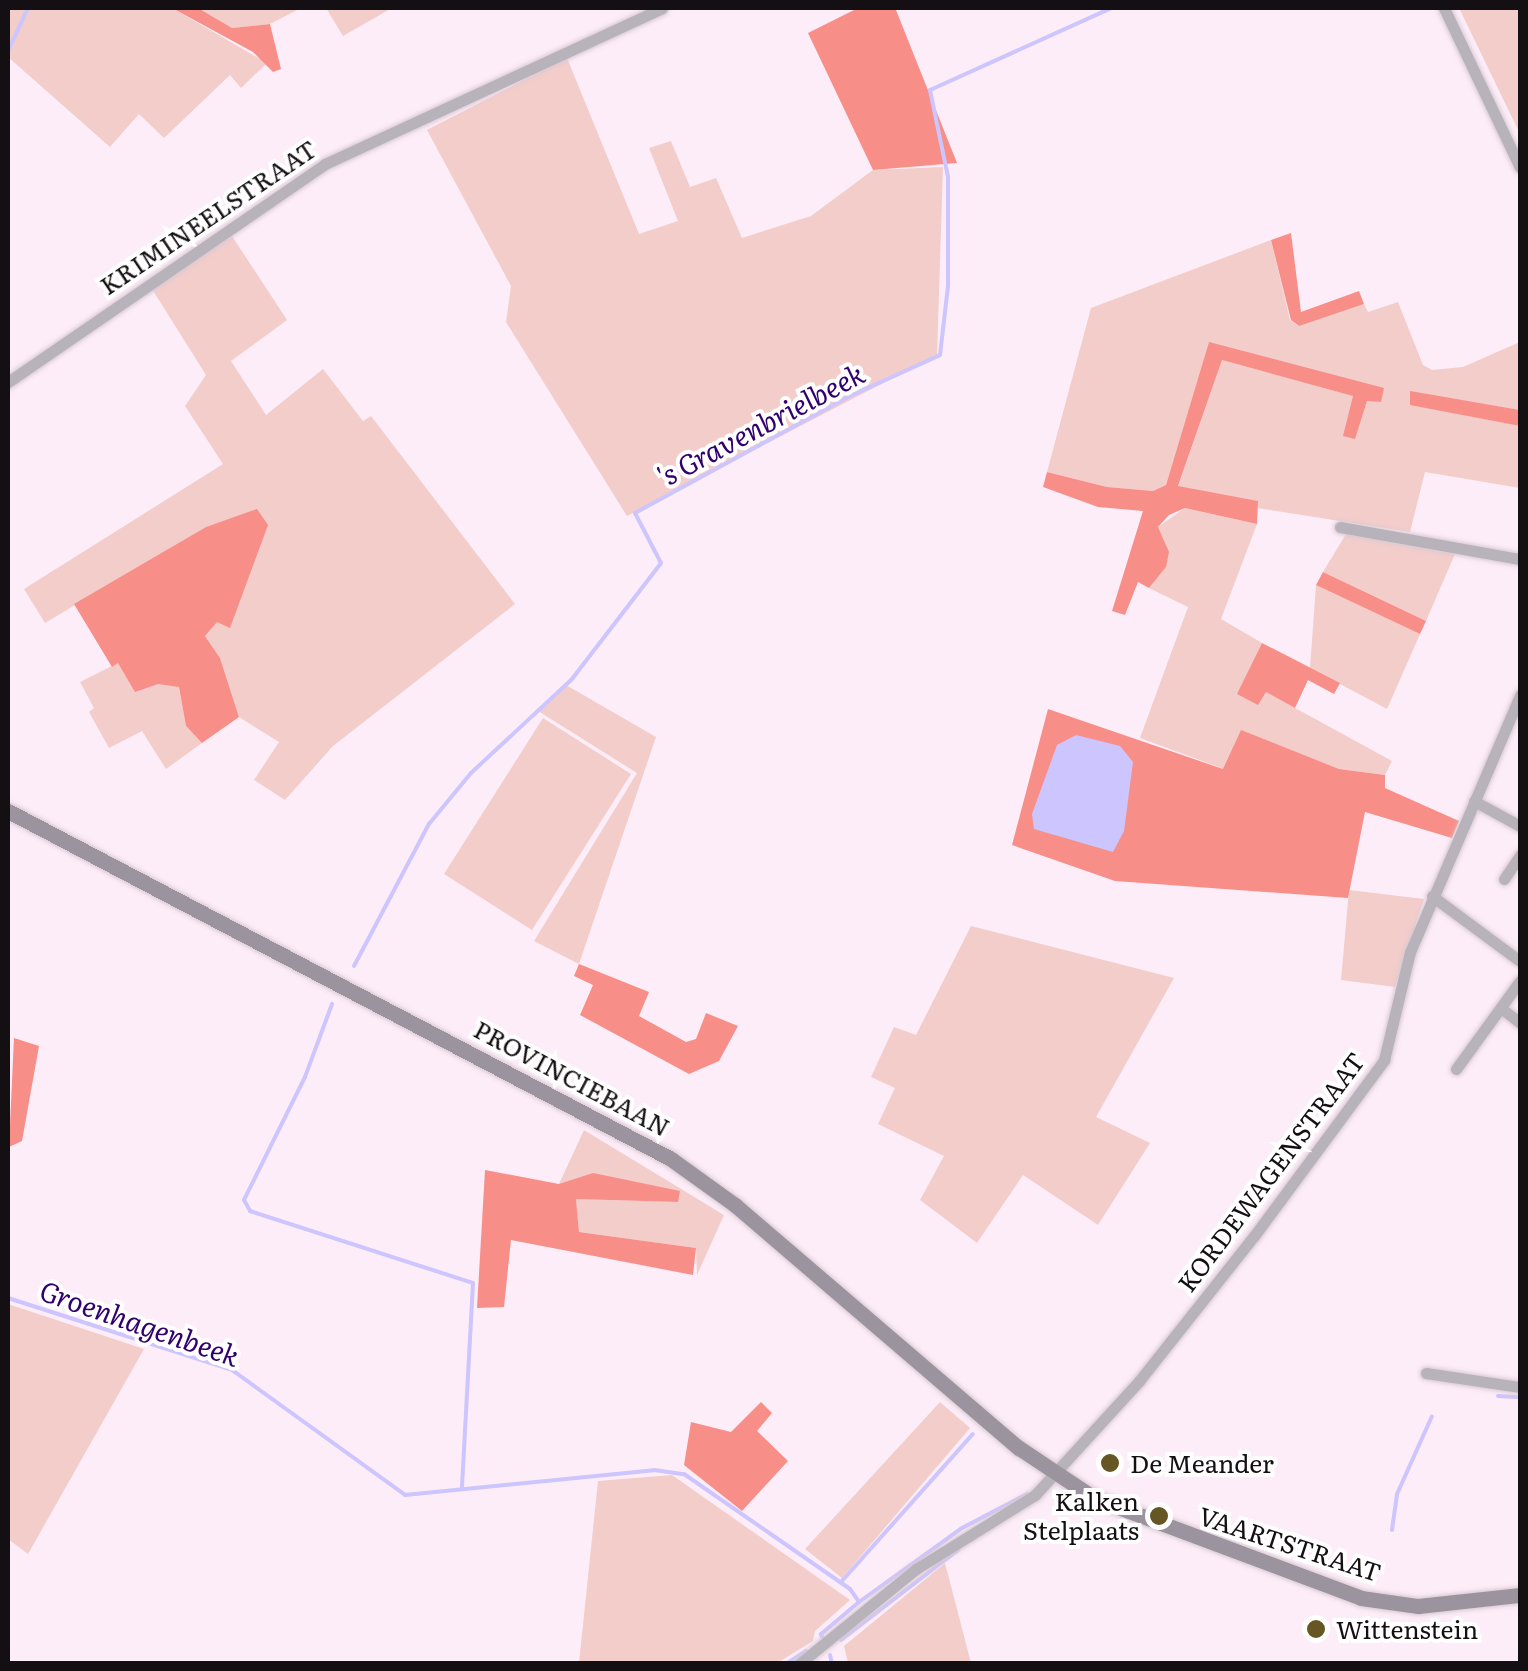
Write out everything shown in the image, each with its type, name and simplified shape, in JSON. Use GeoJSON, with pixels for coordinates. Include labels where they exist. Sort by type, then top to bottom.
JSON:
{"type":"FeatureCollection","features":[{"type":"Feature","properties":{"kind":"main road","name":"PROVINCIEBAAN"},"geometry":{"type":"LineString","coordinates":[[8,811],[671,1159],[736,1205],[1056,1476]]}},
{"type":"Feature","properties":{"kind":"main road","name":"VAARTSTRAAT"},"geometry":{"type":"LineString","coordinates":[[1056,1476],[1134,1517],[1361,1598],[1418,1606],[1520,1595]]}},
{"type":"Feature","properties":{"kind":"street","name":"KRIMINEELSTRAAT"},"geometry":{"type":"LineString","coordinates":[[8,382],[326,164],[662,8]]}},
{"type":"Feature","properties":{"kind":"street"},"geometry":{"type":"LineString","coordinates":[[1444,8],[1520,167]]}},
{"type":"Feature","properties":{"kind":"street"},"geometry":{"type":"LineString","coordinates":[[1340,527],[1520,559]]}},
{"type":"Feature","properties":{"kind":"street","name":"KORDEWAGENSTRAAT"},"geometry":{"type":"LineString","coordinates":[[800,1664],[916,1568],[1035,1495],[1056,1476],[1254,1236],[1384,1060],[1410,952],[1520,695]]}},
{"type":"Feature","properties":{"kind":"street"},"geometry":{"type":"LineString","coordinates":[[1474,800],[1520,826]]}},
{"type":"Feature","properties":{"kind":"street"},"geometry":{"type":"LineString","coordinates":[[1504,879],[1520,854]]}},
{"type":"Feature","properties":{"kind":"street"},"geometry":{"type":"LineString","coordinates":[[1432,896],[1520,961]]}},
{"type":"Feature","properties":{"kind":"street"},"geometry":{"type":"LineString","coordinates":[[1456,1070],[1520,981]]}},
{"type":"Feature","properties":{"kind":"street"},"geometry":{"type":"LineString","coordinates":[[1501,1008],[1520,1023]]}},
{"type":"Feature","properties":{"kind":"street"},"geometry":{"type":"LineString","coordinates":[[1426,1373],[1520,1387]]}},
{"type":"Feature","properties":{"kind":"shaded area"},"geometry":{"type":"Polygon","coordinates":[[[8,8],[172,8],[267,63],[241,88],[230,75],[164,138],[139,114],[110,147],[8,57],[8,8]]]}},
{"type":"Feature","properties":{"kind":"shaded area"},"geometry":{"type":"Polygon","coordinates":[[[172,8],[198,8],[232,28],[270,24],[281,69],[273,72],[253,52],[172,8]]]}},
{"type":"Feature","properties":{"kind":"shaded area"},"geometry":{"type":"Polygon","coordinates":[[[198,8],[301,8],[270,24],[232,28],[198,8]]]}},
{"type":"Feature","properties":{"kind":"shaded area"},"geometry":{"type":"Polygon","coordinates":[[[326,8],[392,8],[343,36],[326,8]]]}},
{"type":"Feature","properties":{"kind":"shaded area"},"geometry":{"type":"Polygon","coordinates":[[[858,8],[902,8],[896,10],[957,163],[873,170],[808,33],[858,8]]]}},
{"type":"Feature","properties":{"kind":"shaded area"},"geometry":{"type":"Polygon","coordinates":[[[1459,8],[1520,8],[1520,134],[1506,105],[1459,8]]]}},
{"type":"Feature","properties":{"kind":"shaded area"},"geometry":{"type":"Polygon","coordinates":[[[567,58],[639,234],[678,221],[649,148],[671,141],[690,187],[716,178],[742,238],[811,216],[873,170],[943,167],[937,355],[627,516],[506,322],[511,286],[427,130],[567,58]]]}},
{"type":"Feature","properties":{"kind":"shaded area"},"geometry":{"type":"Polygon","coordinates":[[[1291,233],[1301,312],[1359,291],[1364,304],[1299,326],[1291,320],[1271,240],[1291,233]]]}},
{"type":"Feature","properties":{"kind":"shaded area"},"geometry":{"type":"Polygon","coordinates":[[[232,236],[287,320],[231,361],[266,415],[323,369],[363,421],[371,416],[515,604],[333,746],[285,800],[254,780],[279,742],[239,717],[220,658],[205,636],[217,621],[230,627],[257,510],[206,527],[45,623],[24,589],[223,464],[185,406],[206,375],[152,289],[232,236]]]}},
{"type":"Feature","properties":{"kind":"shaded area"},"geometry":{"type":"Polygon","coordinates":[[[1271,240],[1290,320],[1298,326],[1364,304],[1368,312],[1398,302],[1423,365],[1432,370],[1463,367],[1520,342],[1520,410],[1411,392],[1410,404],[1520,426],[1520,488],[1425,472],[1410,532],[1257,508],[1257,501],[1178,487],[1222,360],[1354,396],[1344,435],[1355,438],[1367,400],[1381,402],[1209,343],[1166,485],[1153,491],[1107,487],[1047,472],[1091,308],[1271,240]]]}},
{"type":"Feature","properties":{"kind":"shaded area"},"geometry":{"type":"Polygon","coordinates":[[[1209,342],[1384,388],[1381,402],[1367,401],[1355,439],[1343,436],[1353,396],[1222,360],[1178,486],[1258,501],[1257,524],[1185,508],[1169,515],[1158,527],[1169,552],[1166,567],[1149,588],[1138,582],[1125,615],[1112,611],[1143,511],[1098,507],[1043,487],[1047,472],[1107,487],[1153,491],[1166,485],[1209,342]]]}},
{"type":"Feature","properties":{"kind":"shaded area"},"geometry":{"type":"Polygon","coordinates":[[[1410,391],[1520,410],[1520,426],[1410,405],[1410,391]]]}},
{"type":"Feature","properties":{"kind":"shaded area"},"geometry":{"type":"Polygon","coordinates":[[[1185,508],[1257,524],[1221,619],[1262,643],[1238,694],[1266,692],[1392,761],[1385,775],[1339,769],[1241,731],[1224,769],[1140,738],[1188,607],[1149,588],[1166,567],[1158,527],[1185,508]]]}},
{"type":"Feature","properties":{"kind":"shaded area"},"geometry":{"type":"Polygon","coordinates":[[[257,509],[268,525],[230,628],[217,622],[205,636],[220,658],[239,717],[202,743],[186,726],[179,687],[158,684],[135,692],[118,663],[112,667],[74,604],[206,527],[257,509]]]}},
{"type":"Feature","properties":{"kind":"shaded area"},"geometry":{"type":"Polygon","coordinates":[[[1346,534],[1455,554],[1426,621],[1323,572],[1346,534]]]}},
{"type":"Feature","properties":{"kind":"shaded area"},"geometry":{"type":"Polygon","coordinates":[[[1323,572],[1426,621],[1420,634],[1316,585],[1323,572]]]}},
{"type":"Feature","properties":{"kind":"shaded area"},"geometry":{"type":"Polygon","coordinates":[[[1316,585],[1420,634],[1387,709],[1310,668],[1316,585]]]}},
{"type":"Feature","properties":{"kind":"shaded area"},"geometry":{"type":"Polygon","coordinates":[[[1262,643],[1340,683],[1334,694],[1308,680],[1295,708],[1266,692],[1258,705],[1237,694],[1262,643]]]}},
{"type":"Feature","properties":{"kind":"shaded area"},"geometry":{"type":"Polygon","coordinates":[[[118,663],[179,687],[186,726],[202,743],[166,769],[142,731],[109,748],[89,712],[94,708],[80,682],[118,663]]]}},
{"type":"Feature","properties":{"kind":"shaded area"},"geometry":{"type":"Polygon","coordinates":[[[566,685],[656,737],[579,964],[534,941],[637,773],[538,711],[566,685]]]}},
{"type":"Feature","properties":{"kind":"shaded area"},"geometry":{"type":"Polygon","coordinates":[[[1048,709],[1223,769],[1241,730],[1339,769],[1385,775],[1385,788],[1459,821],[1452,838],[1365,812],[1348,898],[1115,881],[1012,845],[1048,709]]]}},
{"type":"Feature","properties":{"kind":"shaded area"},"geometry":{"type":"Polygon","coordinates":[[[543,718],[631,774],[532,930],[444,874],[543,718]]]}},
{"type":"Feature","properties":{"kind":"shaded area"},"geometry":{"type":"Polygon","coordinates":[[[1076,735],[1120,746],[1133,762],[1124,831],[1113,852],[1034,829],[1032,814],[1057,745],[1076,735]]]}},
{"type":"Feature","properties":{"kind":"shaded area"},"geometry":{"type":"Polygon","coordinates":[[[1349,890],[1424,899],[1395,987],[1341,980],[1349,890]]]}},
{"type":"Feature","properties":{"kind":"shaded area"},"geometry":{"type":"Polygon","coordinates":[[[971,926],[1174,978],[1096,1117],[1150,1143],[1098,1225],[1023,1175],[977,1243],[920,1200],[944,1156],[878,1124],[895,1088],[871,1077],[894,1027],[916,1035],[971,926]]]}},
{"type":"Feature","properties":{"kind":"shaded area"},"geometry":{"type":"Polygon","coordinates":[[[579,964],[649,992],[639,1016],[686,1042],[696,1039],[706,1013],[738,1026],[719,1061],[689,1074],[580,1015],[593,985],[574,976],[579,964]]]}},
{"type":"Feature","properties":{"kind":"shaded area"},"geometry":{"type":"Polygon","coordinates":[[[14,1038],[39,1046],[22,1141],[9,1147],[14,1038]]]}},
{"type":"Feature","properties":{"kind":"shaded area"},"geometry":{"type":"Polygon","coordinates":[[[584,1130],[724,1215],[697,1275],[696,1248],[579,1232],[576,1199],[678,1202],[559,1184],[584,1130]]]}},
{"type":"Feature","properties":{"kind":"shaded area"},"geometry":{"type":"Polygon","coordinates":[[[485,1170],[559,1184],[593,1173],[680,1191],[678,1202],[576,1199],[579,1232],[696,1248],[693,1275],[511,1240],[504,1307],[477,1308],[485,1170]]]}},
{"type":"Feature","properties":{"kind":"shaded area"},"geometry":{"type":"Polygon","coordinates":[[[8,1304],[144,1349],[28,1554],[8,1539],[8,1304]]]}},
{"type":"Feature","properties":{"kind":"shaded area"},"geometry":{"type":"Polygon","coordinates":[[[761,1402],[772,1413],[757,1431],[788,1461],[742,1511],[684,1465],[691,1422],[731,1432],[761,1402]]]}},
{"type":"Feature","properties":{"kind":"shaded area"},"geometry":{"type":"Polygon","coordinates":[[[940,1402],[970,1428],[842,1578],[805,1549],[940,1402]]]}},
{"type":"Feature","properties":{"kind":"shaded area"},"geometry":{"type":"Polygon","coordinates":[[[672,1475],[850,1600],[815,1631],[813,1641],[777,1663],[579,1663],[598,1481],[672,1475]]]}},
{"type":"Feature","properties":{"kind":"shaded area"},"geometry":{"type":"Polygon","coordinates":[[[945,1563],[971,1663],[848,1663],[844,1646],[945,1563]]]}},
{"type":"Feature","properties":{"kind":"waterway","name":"Groenhagenbeek"},"geometry":{"type":"LineString","coordinates":[[8,51],[28,8]]}},
{"type":"Feature","properties":{"kind":"waterway","name":"'s Gravenbrielbeek"},"geometry":{"type":"LineString","coordinates":[[354,966],[429,824],[471,773],[572,679],[661,563],[635,513],[848,397],[940,355],[948,286],[948,177],[930,90],[1112,8]]}},
{"type":"Feature","properties":{"kind":"waterway","name":"'s Gravenbrielbeek"},"geometry":{"type":"LineString","coordinates":[[332,1004],[305,1077],[244,1200],[250,1211],[473,1283],[462,1489]]}},
{"type":"Feature","properties":{"kind":"waterway","name":"Groenhagenbeek"},"geometry":{"type":"LineString","coordinates":[[8,1298],[232,1370],[405,1495],[654,1470],[684,1474],[850,1589],[859,1602],[821,1634],[823,1639]]}},
{"type":"Feature","properties":{"kind":"waterway"},"geometry":{"type":"LineString","coordinates":[[1498,1396],[1520,1397]]}},
{"type":"Feature","properties":{"kind":"waterway"},"geometry":{"type":"LineString","coordinates":[[1392,1530],[1397,1494],[1432,1416]]}},
{"type":"Feature","properties":{"kind":"waterway"},"geometry":{"type":"LineString","coordinates":[[841,1582],[973,1434]]}},
{"type":"Feature","properties":{"kind":"waterway"},"geometry":{"type":"LineString","coordinates":[[859,1602],[962,1528],[1027,1494]]}},
{"type":"Feature","properties":{"kind":"waterway"},"geometry":{"type":"LineString","coordinates":[[841,1640],[958,1550]]}},
{"type":"Feature","properties":{"kind":"waterway"},"geometry":{"type":"LineString","coordinates":[[786,1664],[806,1651]]}},
{"type":"Feature","properties":{"kind":"waterway","name":"'s Gravenbrielbeek"},"geometry":{"type":"LineString","coordinates":[[830,1655],[832,1664]]}},
{"type":"Feature","properties":{"kind":"place","name":"De Meander"},"geometry":{"type":"Point","coordinates":[1110,1463]}},
{"type":"Feature","properties":{"kind":"place","name":"Kalken Stelplaats"},"geometry":{"type":"Point","coordinates":[1159,1516]}},
{"type":"Feature","properties":{"kind":"place","name":"Wittenstein"},"geometry":{"type":"Point","coordinates":[1316,1629]}}]}
